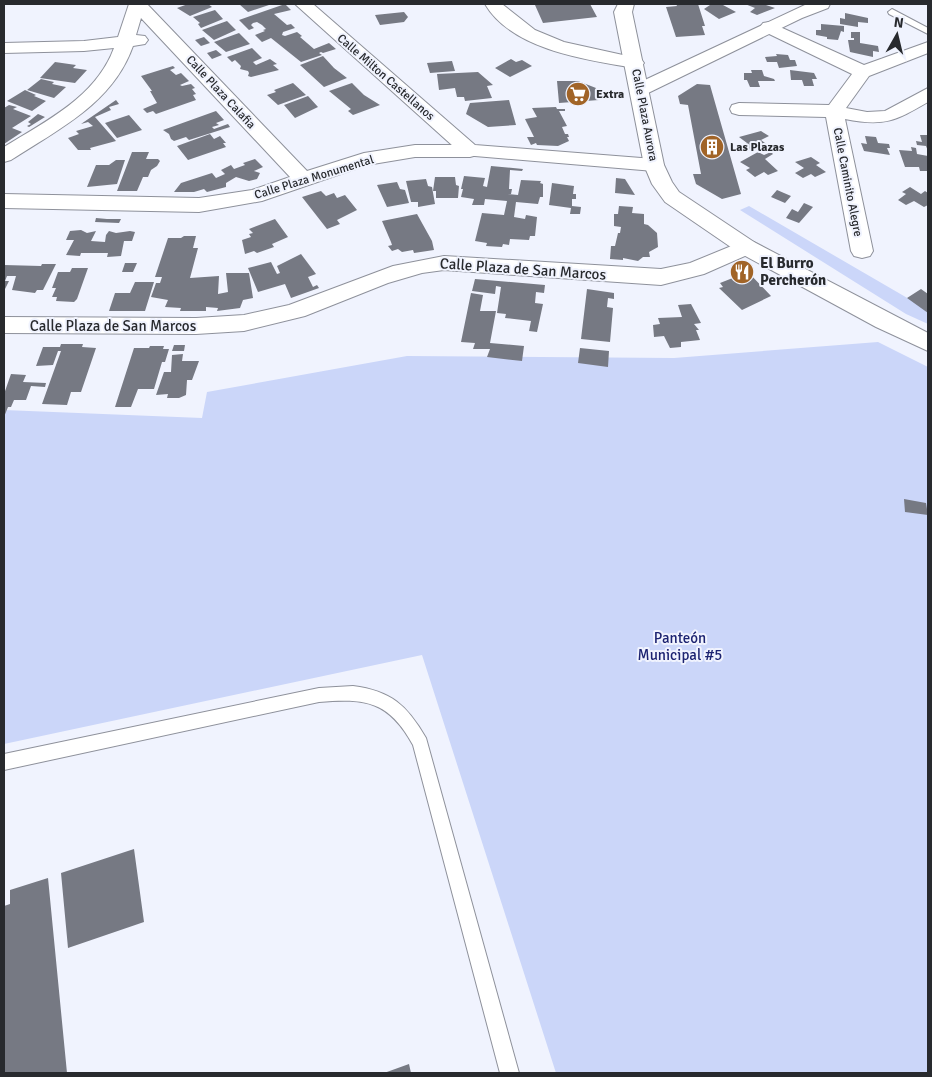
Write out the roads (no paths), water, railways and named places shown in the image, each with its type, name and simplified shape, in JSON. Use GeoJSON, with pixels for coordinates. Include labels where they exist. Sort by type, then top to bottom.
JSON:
{"type":"FeatureCollection","features":[{"type":"Feature","properties":{"kind":"street","name":"Calle Plaza Calafia"},"geometry":{"type":"LineString","coordinates":[[137,4],[304,180]]}},
{"type":"Feature","properties":{"kind":"street"},"geometry":{"type":"LineString","coordinates":[[4,156],[91,97],[108,79],[124,42],[137,4]]}},
{"type":"Feature","properties":{"kind":"street","name":"Calle Milton Castellanos"},"geometry":{"type":"LineString","coordinates":[[303,4],[470,151]]}},
{"type":"Feature","properties":{"kind":"street"},"geometry":{"type":"LineString","coordinates":[[492,4],[515,25],[553,44],[589,54],[635,63]]}},
{"type":"Feature","properties":{"kind":"street"},"geometry":{"type":"LineString","coordinates":[[639,90],[769,27],[822,4]]}},
{"type":"Feature","properties":{"kind":"street","name":"Calle Plaza Aurora"},"geometry":{"type":"LineString","coordinates":[[619,7],[635,63],[654,165],[662,184],[672,197],[746,247],[884,322],[928,343]]}},
{"type":"Feature","properties":{"kind":"street"},"geometry":{"type":"LineString","coordinates":[[769,27],[863,72],[928,47]]}},
{"type":"Feature","properties":{"kind":"street"},"geometry":{"type":"LineString","coordinates":[[4,48],[84,46],[167,35]]}},
{"type":"Feature","properties":{"kind":"street","name":"Calle Caminito Alegre"},"geometry":{"type":"LineString","coordinates":[[862,251],[834,111],[863,72]]}},
{"type":"Feature","properties":{"kind":"street"},"geometry":{"type":"LineString","coordinates":[[739,109],[834,111],[867,118],[889,116],[928,94]]}},
{"type":"Feature","properties":{"kind":"street","name":"Calle Plaza Monumental"},"geometry":{"type":"LineString","coordinates":[[4,201],[199,204],[255,196],[364,159],[415,151],[470,151],[654,165]]}},
{"type":"Feature","properties":{"kind":"street","name":"Calle Plaza de San Marcos"},"geometry":{"type":"LineString","coordinates":[[4,325],[221,326],[274,318],[332,299],[402,270],[426,264],[444,263],[661,277],[696,269],[746,247]]}},
{"type":"Feature","properties":{"kind":"lane"},"geometry":{"type":"LineString","coordinates":[[892,12],[928,31]]}},
{"type":"Feature","properties":{"kind":"lane"},"geometry":{"type":"LineString","coordinates":[[4,762],[319,695],[348,692],[366,694],[387,702],[401,711],[413,728],[420,743],[510,1073]]}},
{"type":"Feature","properties":{"kind":"place","name":"Extra"},"geometry":{"type":"Point","coordinates":[578,94]}},
{"type":"Feature","properties":{"kind":"place","name":"Las Plazas"},"geometry":{"type":"Point","coordinates":[712,147]}},
{"type":"Feature","properties":{"kind":"place","name":"El Burro Percherón"},"geometry":{"type":"Point","coordinates":[742,272]}},
{"type":"Feature","properties":{"kind":"park label","name":"Panteón Municipal #5"},"geometry":{"type":"Point","coordinates":[680,646]}}]}
